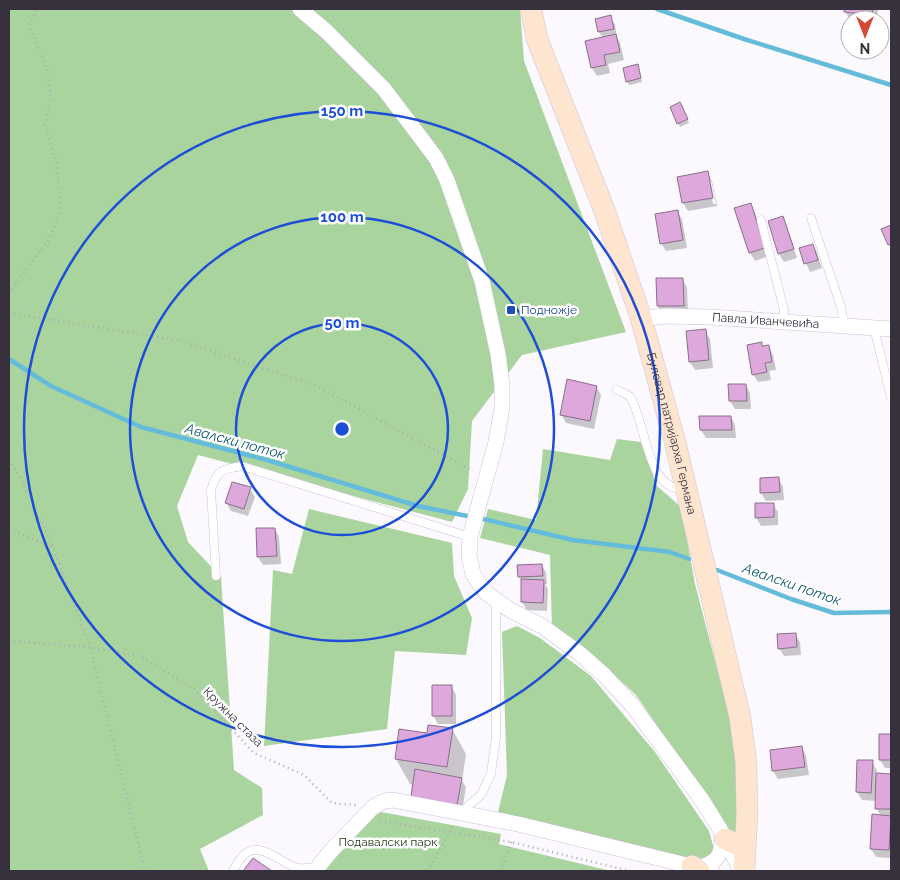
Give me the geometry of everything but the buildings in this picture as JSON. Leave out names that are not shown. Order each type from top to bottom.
[{"type":"main road","name":"Булевар патријарха Германа","points":[[531,9],[537,39],[614,237],[641,318],[675,442],[740,717],[746,762],[731,837],[742,871]]},
{"type":"street","points":[[300,9],[326,31],[384,89],[425,143],[447,180],[482,281],[490,314],[502,385],[502,408],[496,442],[470,537],[468,556],[473,574],[485,592],[510,610],[542,626],[579,653],[604,675],[632,705],[731,837],[723,844],[718,858],[700,869],[518,824],[393,800],[380,802],[373,807],[316,869]]},
{"type":"street","name":"Павла Иванчевића","points":[[641,318],[666,316],[783,320],[891,329]]},
{"type":"lane","points":[[811,218],[841,307],[844,325]]},
{"type":"lane","points":[[761,220],[784,310],[783,320]]},
{"type":"lane","points":[[874,328],[891,397]]},
{"type":"lane","points":[[617,390],[629,396],[635,407],[657,472],[665,483],[678,489],[685,488]]},
{"type":"lane","points":[[216,576],[211,490],[215,477],[222,470],[242,466],[470,537]]},
{"type":"lane","points":[[461,812],[481,795],[491,774],[496,737],[496,600]]},
{"type":"lane","points":[[233,871],[243,855],[251,850],[268,853],[286,864],[298,868],[316,869]]},
{"type":"path","points":[[9,293],[50,238],[59,214],[60,198],[56,161],[45,125],[51,98],[47,69],[29,25],[37,9]]},
{"type":"path","points":[[9,313],[177,340],[319,387],[486,478]]},
{"type":"path","points":[[9,460],[22,481],[53,547],[90,647],[145,871]]},
{"type":"path","points":[[9,529],[53,547]]},
{"type":"path","name":"Кружна стаза","points":[[9,641],[90,647],[140,656],[194,689],[254,753],[304,775],[332,803],[373,807]]},
{"type":"path","points":[[373,807],[379,820],[512,842],[630,871]]},
{"type":"path","points":[[500,871],[518,824]]},
{"type":"path","points":[[428,871],[450,832]]},
{"type":"green space","points":[[9,9],[520,9],[524,61],[626,332],[522,355],[472,421],[468,489],[452,522],[198,455],[177,506],[188,542],[221,577],[234,770],[262,788],[263,815],[200,849],[209,871],[9,871]]},
{"type":"green space","points":[[617,439],[641,442],[657,486],[681,507],[695,584],[737,745],[742,788],[735,840],[636,695],[587,650],[552,628],[550,555],[480,538],[488,509],[536,520],[543,449],[610,460]]},
{"type":"green space","points":[[309,509],[452,543],[454,576],[472,618],[466,655],[395,651],[387,729],[264,746],[273,570],[292,574]]},
{"type":"green space","points":[[517,626],[540,638],[591,676],[655,752],[709,831],[714,849],[709,857],[695,863],[498,812],[507,775],[502,632]]},
{"type":"green space","name":"Подавалски парк","points":[[381,812],[501,834],[499,844],[611,871],[324,871],[371,818]]},
{"type":"waterway","points":[[657,9],[744,39],[891,85]]},
{"type":"waterway","name":"Авалски поток","points":[[9,359],[51,386],[141,427],[267,460],[418,506],[467,516]]},
{"type":"waterway","name":"Авалски поток","points":[[483,519],[573,540],[670,552],[689,559]]},
{"type":"waterway","name":"Авалски поток","points":[[717,570],[791,599],[834,613],[891,612]]},
{"type":"place","name":"Подножје","points":[[511,310]]}]
